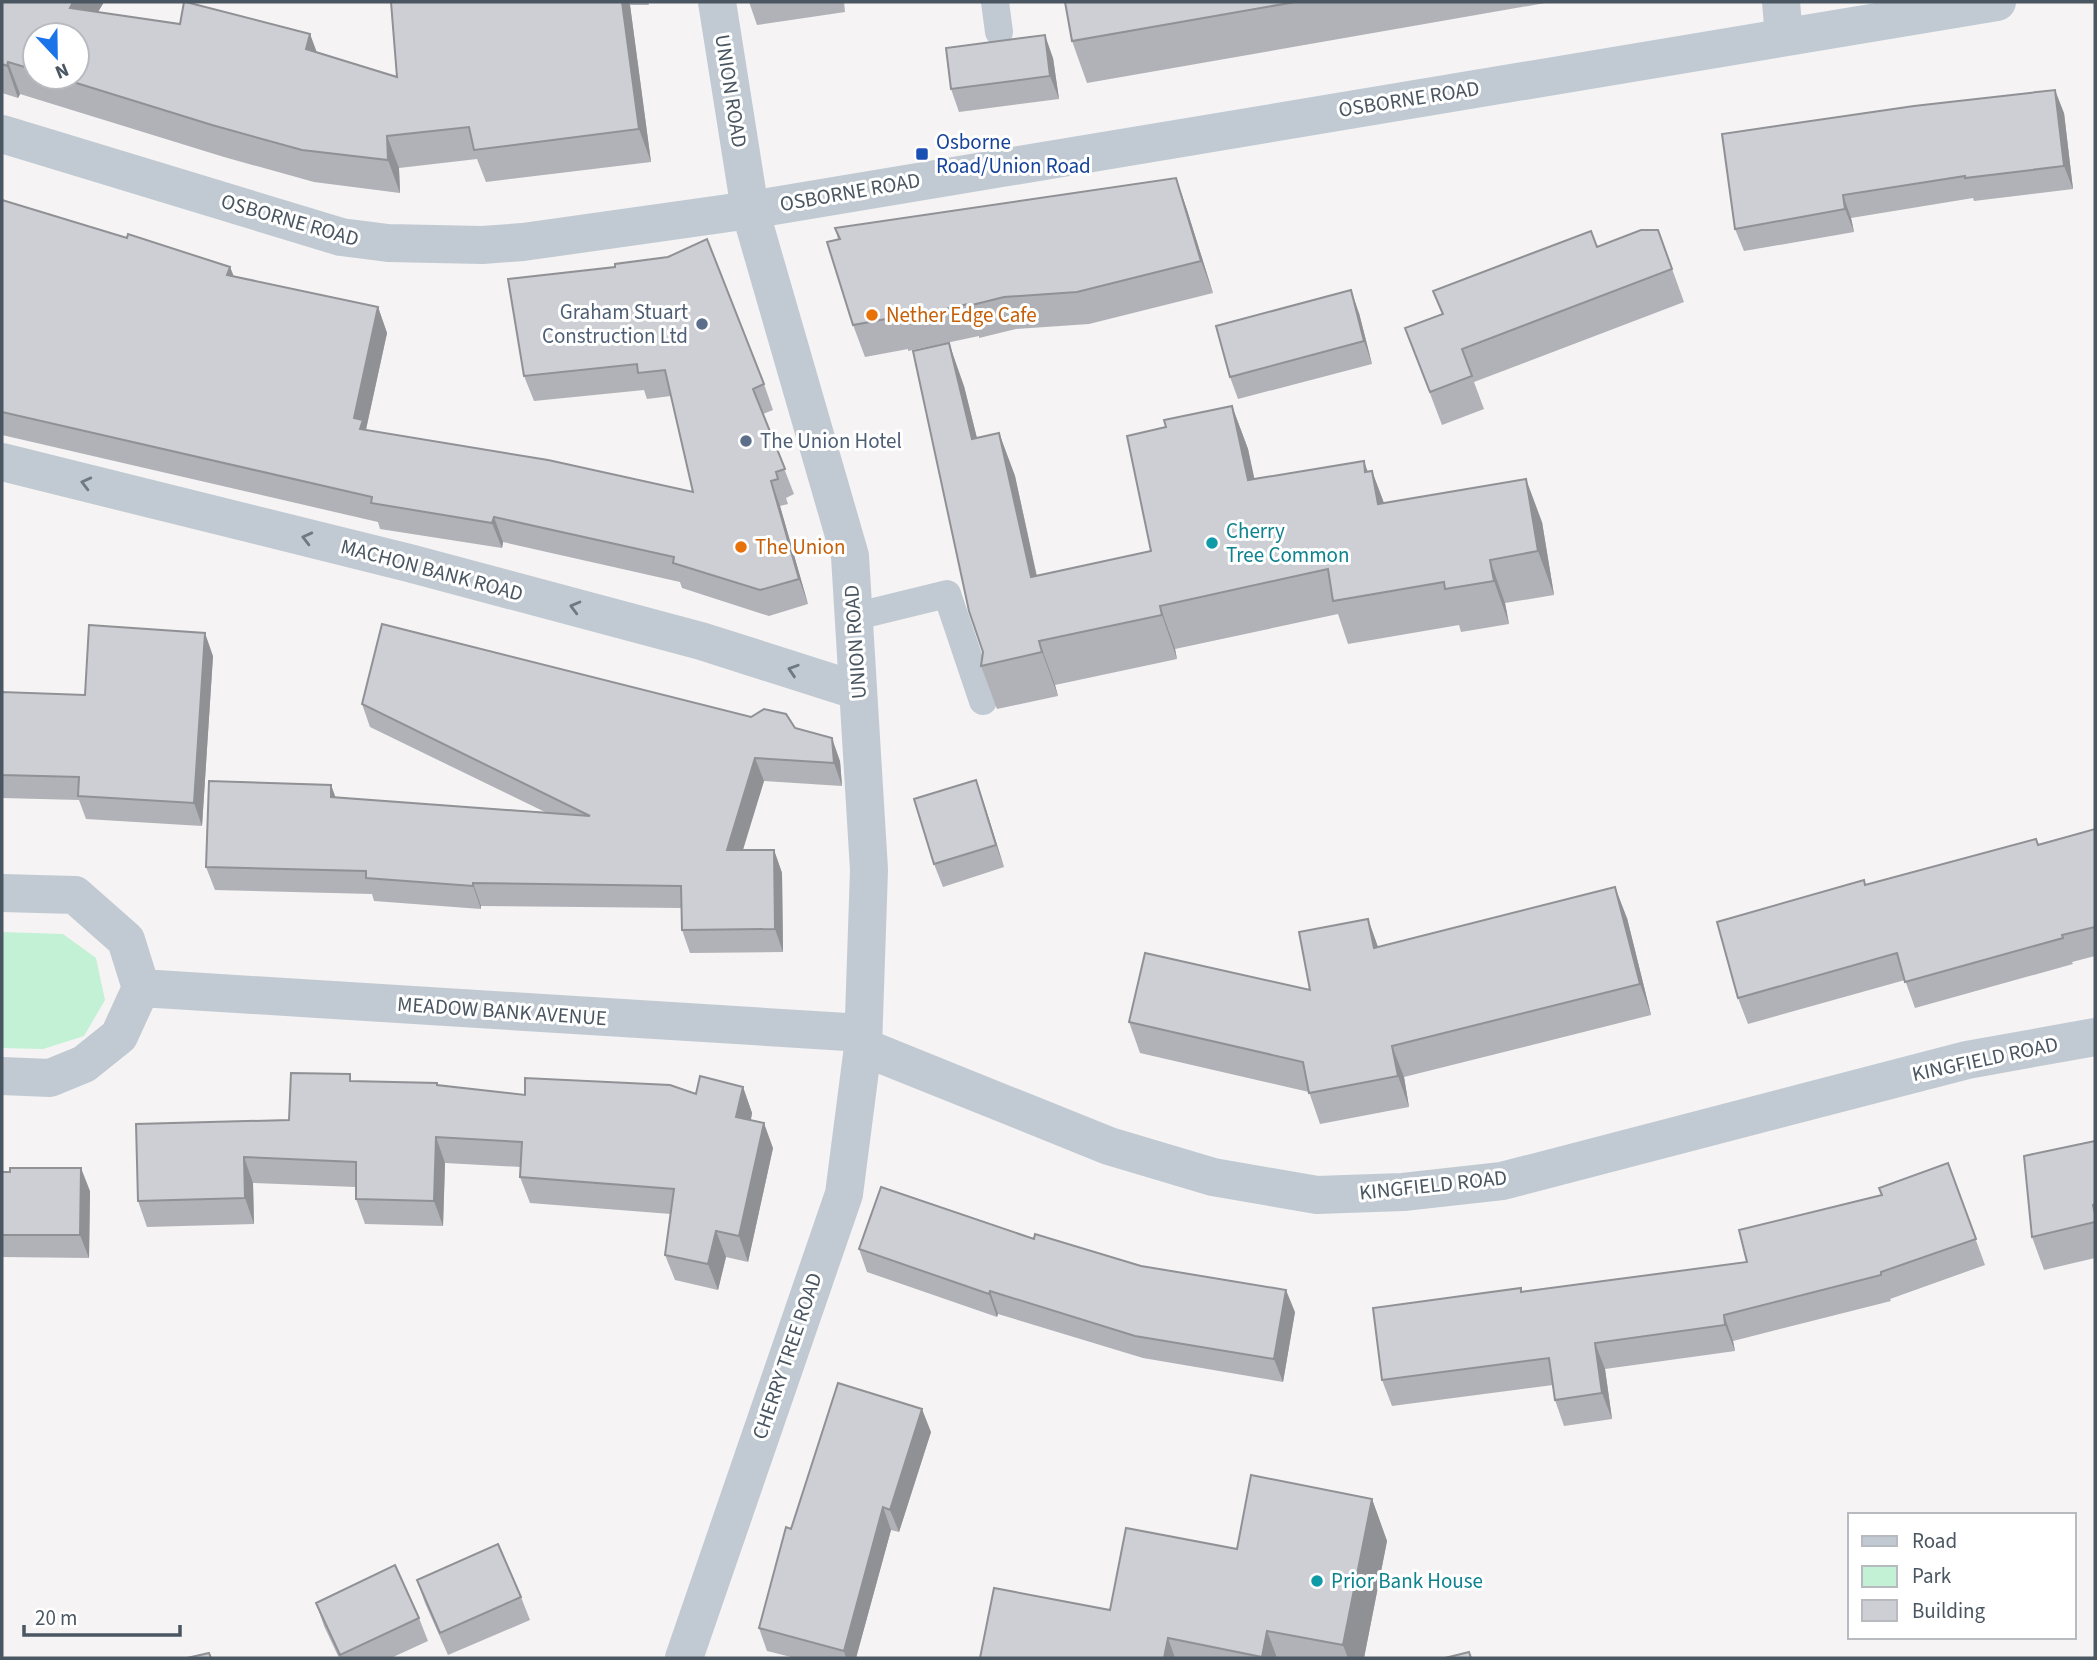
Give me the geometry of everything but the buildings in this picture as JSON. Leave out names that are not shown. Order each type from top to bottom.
[{"type":"street","name":"UNION ROAD","points":[[717,2],[750,210],[850,556],[869,870],[863,1040]]},
{"type":"street","name":"OSBORNE ROAD","points":[[2,134],[365,242],[441,245],[523,242],[750,210],[1782,19],[1997,2]]},
{"type":"street","name":"MACHON BANK ROAD","points":[[2,463],[422,566],[701,641],[858,691]]},
{"type":"street","points":[[2,892],[75,895],[126,940],[141,988],[118,1036],[84,1064],[50,1078],[2,1076]]},
{"type":"street","name":"MEADOW BANK AVENUE","points":[[141,988],[863,1040]]},
{"type":"street","name":"KINGFIELD ROAD","points":[[863,1040],[1109,1146],[1213,1177],[1317,1195],[1403,1192],[1502,1181],[1967,1060],[2095,1037]]},
{"type":"street","name":"CHERRY TREE ROAD","points":[[684,1658],[844,1194],[863,1040]]},
{"type":"lane","points":[[995,2],[999,32]]},
{"type":"lane","points":[[853,617],[947,594],[983,701]]},
{"type":"green space","points":[[2,932],[63,934],[96,958],[105,1000],[84,1036],[43,1049],[2,1048]]},
{"type":"place","name":"Osborne Road/Union Road","points":[[922,154]]},
{"type":"place","name":"Nether Edge Cafe","points":[[872,315]]},
{"type":"place","name":"Graham Stuart Construction Ltd","points":[[702,324]]},
{"type":"place","name":"The Union Hotel","points":[[746,441]]},
{"type":"place","name":"Cherry Tree Common","points":[[1212,543]]},
{"type":"place","name":"The Union","points":[[741,547]]},
{"type":"place","name":"Prior Bank House","points":[[1317,1581]]}]
